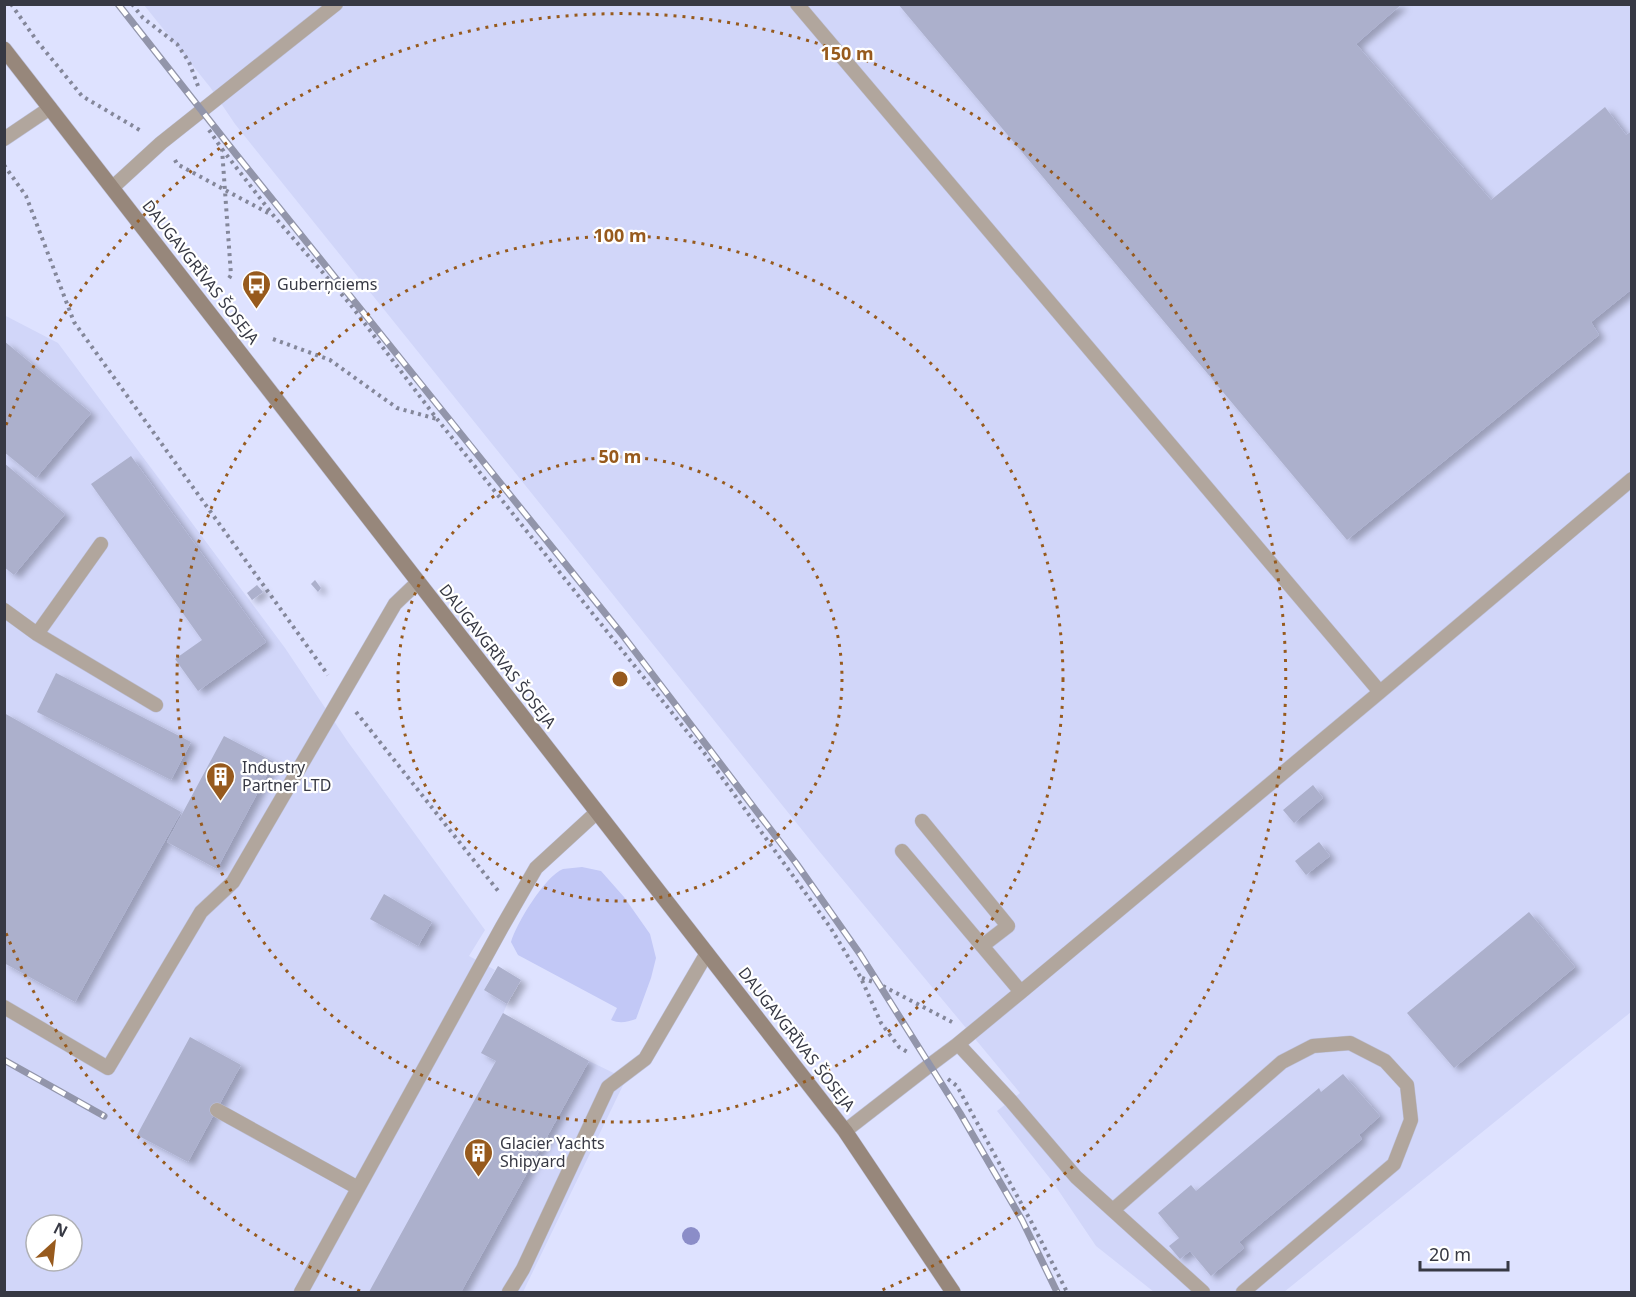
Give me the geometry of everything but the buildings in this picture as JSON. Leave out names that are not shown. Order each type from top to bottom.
[{"type":"main road","name":"DAUGAVGRĪVAS ŠOSEJA","points":[[4,49],[845,1131],[953,1293]]},
{"type":"lane","points":[[796,4],[1380,692]]},
{"type":"lane","points":[[113,187],[161,142],[329,7]]},
{"type":"lane","points":[[4,139],[50,108]]},
{"type":"lane","points":[[845,1131],[1021,992],[1632,479]]},
{"type":"lane","points":[[37,634],[101,544]]},
{"type":"lane","points":[[4,1007],[108,1068],[201,912],[233,882],[395,604],[418,582]]},
{"type":"lane","points":[[4,610],[37,634],[156,705]]},
{"type":"lane","points":[[301,1293],[536,868],[597,812]]},
{"type":"lane","points":[[922,821],[1008,926],[982,946]]},
{"type":"lane","points":[[902,851],[1021,992]]},
{"type":"lane","points":[[509,1293],[523,1269],[608,1087],[645,1059],[707,953]]},
{"type":"lane","points":[[1113,1210],[1282,1062],[1312,1046],[1350,1043],[1385,1061],[1407,1085],[1411,1120],[1394,1164],[1243,1293]]},
{"type":"lane","points":[[958,1044],[1011,1101],[1076,1178],[1203,1293]]},
{"type":"lane","points":[[217,1110],[358,1188]]},
{"type":"path","points":[[11,4],[37,41],[82,96],[161,142],[177,164],[273,215]]},
{"type":"path","points":[[132,4],[143,18],[177,44],[189,62],[200,91],[202,110],[208,129],[273,215],[350,304],[437,419],[705,754],[830,927],[861,978],[881,1023],[899,1047],[930,1065],[957,1086],[1033,1225],[1067,1293]]},
{"type":"path","points":[[222,148],[231,275],[228,280]]},
{"type":"path","points":[[4,165],[26,196],[75,322],[343,696],[512,909]]},
{"type":"path","points":[[273,339],[330,360],[397,408],[437,419]]},
{"type":"path","points":[[861,978],[879,984],[954,1023],[976,1029]]},
{"type":"shaded area","points":[[144,5],[1631,5],[1631,1012],[1284,1292],[1154,1292],[1096,1246],[1052,1181],[997,1111],[1020,1093],[819,851],[235,124],[210,87]]},
{"type":"shaded area","points":[[4,315],[58,343],[285,648],[348,742],[485,930],[469,956],[495,970],[484,990],[507,1004],[503,1014],[626,1079],[523,1292],[5,1292]]},
{"type":"shaded area","points":[[582,867],[601,871],[624,897],[650,934],[656,958],[636,1019],[624,1022],[611,1020],[617,1008],[518,955],[511,942],[525,913],[548,881],[563,869]]},
{"type":"railway","points":[[118,4],[621,633],[796,863],[860,954],[960,1113],[1022,1220],[1057,1292]]},
{"type":"railway","points":[[4,1060],[104,1116]]},
{"type":"place","name":"Guberņciems","points":[[256,310]]},
{"type":"place","name":"Industry Partner LTD","points":[[221,802]]},
{"type":"place","name":"Glacier Yachts Shipyard","points":[[479,1178]]}]
